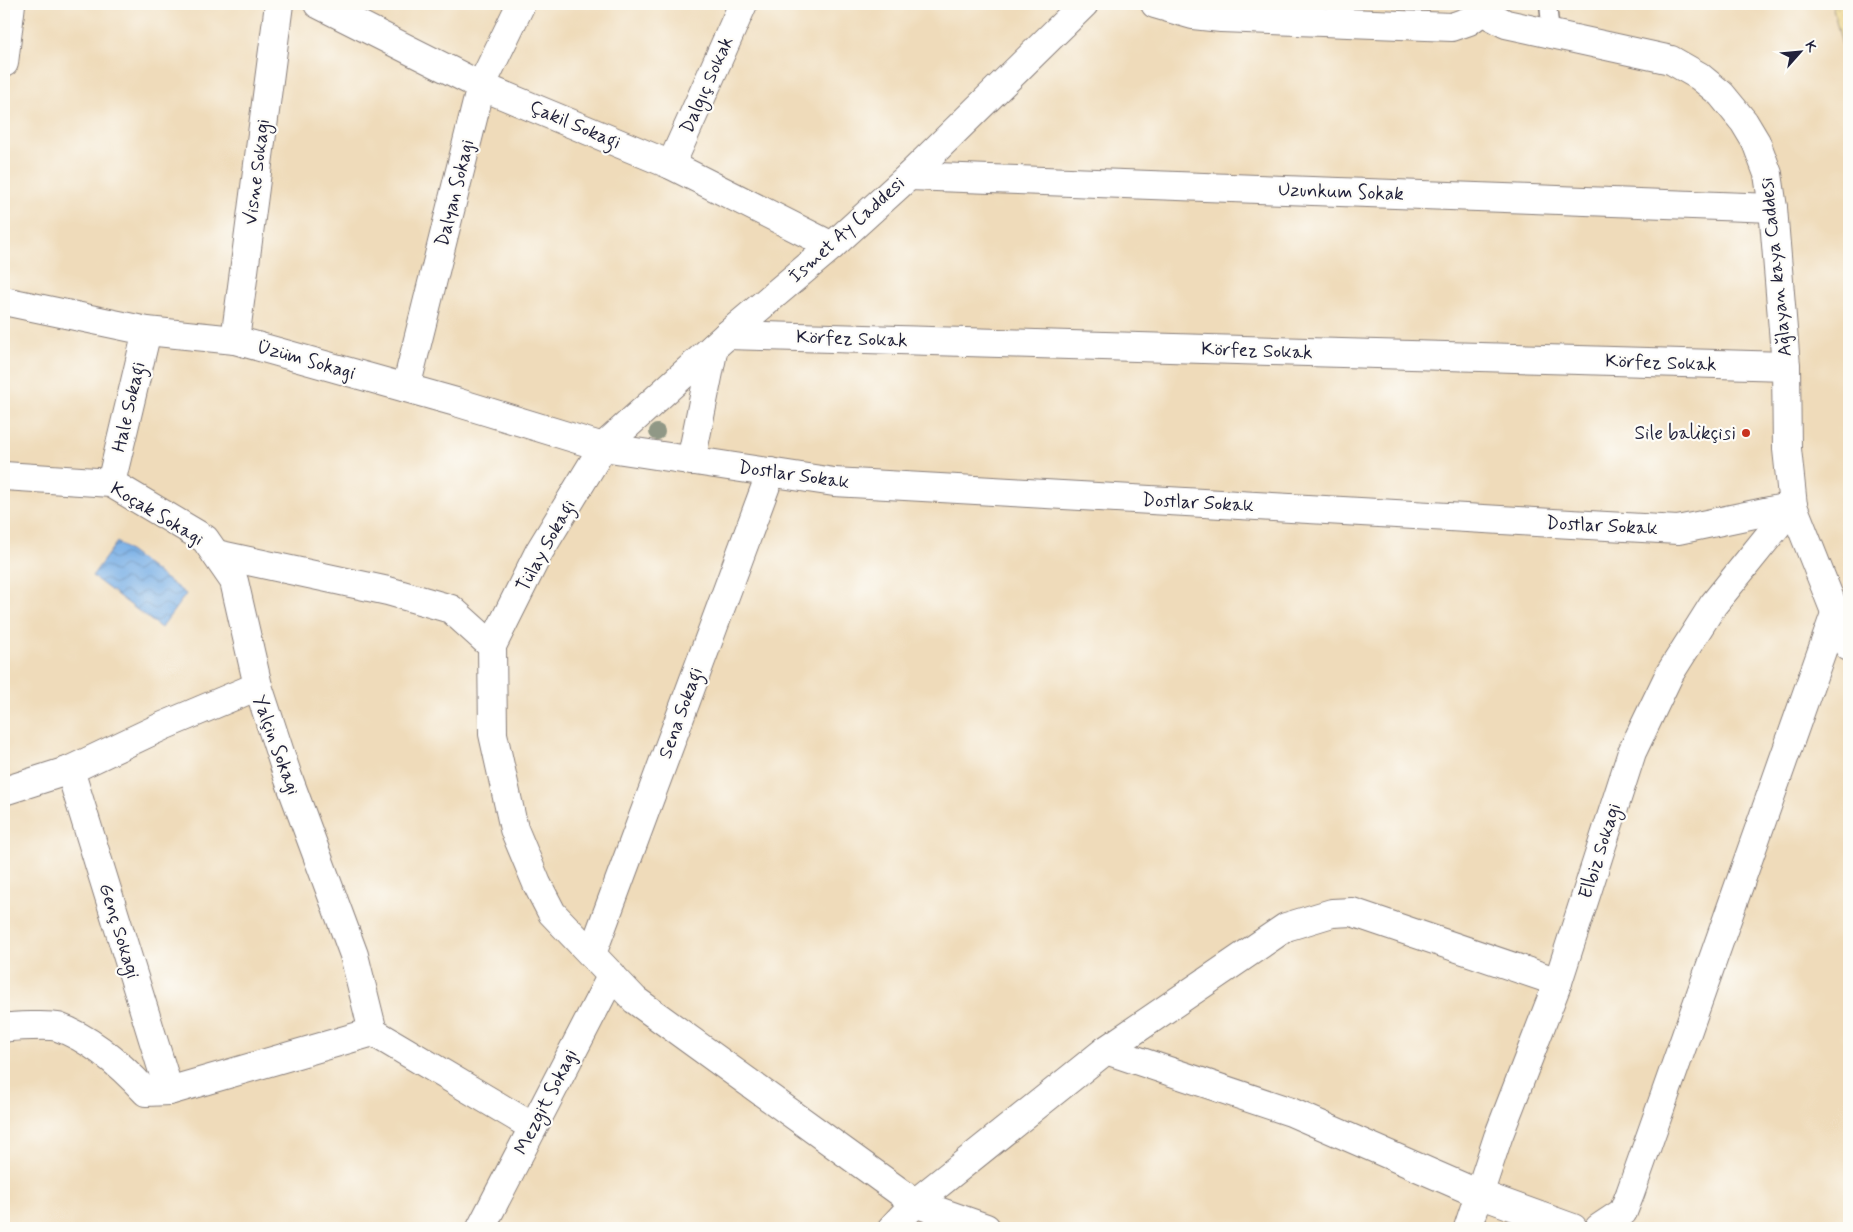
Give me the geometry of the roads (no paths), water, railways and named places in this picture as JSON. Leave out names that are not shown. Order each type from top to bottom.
[{"type":"street","points":[[4,63],[11,4]]},
{"type":"street","name":"Visne Sokagi","points":[[235,340],[279,4]]},
{"type":"street","name":"Çakil Sokagi","points":[[318,4],[482,86],[671,165],[832,246]]},
{"type":"street","name":"Dalyan Sokagi","points":[[406,388],[482,86],[520,4]]},
{"type":"street","name":"Dalgıç Sokak","points":[[671,165],[743,4]]},
{"type":"street","name":"İsmet Ay Caddesi","points":[[603,447],[720,341],[832,246],[909,176],[1084,4]]},
{"type":"street","points":[[1155,4],[1193,15],[1221,18],[1452,27],[1469,21],[1480,8]]},
{"type":"street","name":"Ağlayan kaya Caddesi","points":[[1480,8],[1506,24],[1671,60],[1699,76],[1721,94],[1744,122],[1756,142],[1768,174],[1773,208],[1786,366],[1787,449],[1793,506],[1849,647]]},
{"type":"street","name":"Uzunkum Sokak","points":[[909,176],[1773,208]]},
{"type":"street","name":"Üzüm Sokagi","points":[[4,301],[147,331],[235,340],[406,388],[603,447]]},
{"type":"street","name":"Hale Sokagi","points":[[111,483],[147,331]]},
{"type":"street","points":[[691,461],[720,341]]},
{"type":"street","name":"Körfez Sokak","points":[[720,341],[1786,366]]},
{"type":"street","name":"Dostlar Sokak","points":[[603,447],[834,482],[1678,530],[1793,506]]},
{"type":"street","name":"Tülay Sokagi","points":[[492,646],[539,552],[603,447]]},
{"type":"street","name":"Sena Sokagi","points":[[592,954],[771,472]]},
{"type":"street","name":"Koçak Sokagi","points":[[4,476],[111,483],[206,539],[234,581],[258,686]]},
{"type":"street","name":"Elbiz Sokagi","points":[[1468,1228],[1498,1138],[1558,982],[1632,752],[1670,673],[1713,605],[1793,506]]},
{"type":"street","points":[[216,554],[388,591],[451,609],[492,646],[493,734],[514,829],[552,913],[636,1000],[915,1203],[986,1228]]},
{"type":"street","points":[[1599,1228],[1620,1220],[1836,611]]},
{"type":"street","name":"Yalçin Sokagi","points":[[4,791],[70,770],[163,726],[258,686],[288,777],[354,954],[373,1032]]},
{"type":"street","name":"Genç Sokagi","points":[[70,770],[169,1091]]},
{"type":"street","points":[[892,1228],[915,1203],[1106,1050],[1286,927],[1332,913],[1352,912],[1558,982]]},
{"type":"street","name":"Mezgit Sokagi","points":[[481,1228],[612,975]]},
{"type":"street","points":[[4,1028],[57,1026],[99,1049],[131,1075],[146,1092],[169,1091],[373,1032],[533,1127]]},
{"type":"street","points":[[1106,1050],[1291,1112],[1480,1194],[1573,1228]]},
{"type":"lane","points":[[1548,4],[1551,34]]},
{"type":"water","points":[[117,542],[186,594],[161,628],[92,576]]},
{"type":"place","name":"Sile balikçisi","points":[[1746,433]]}]
